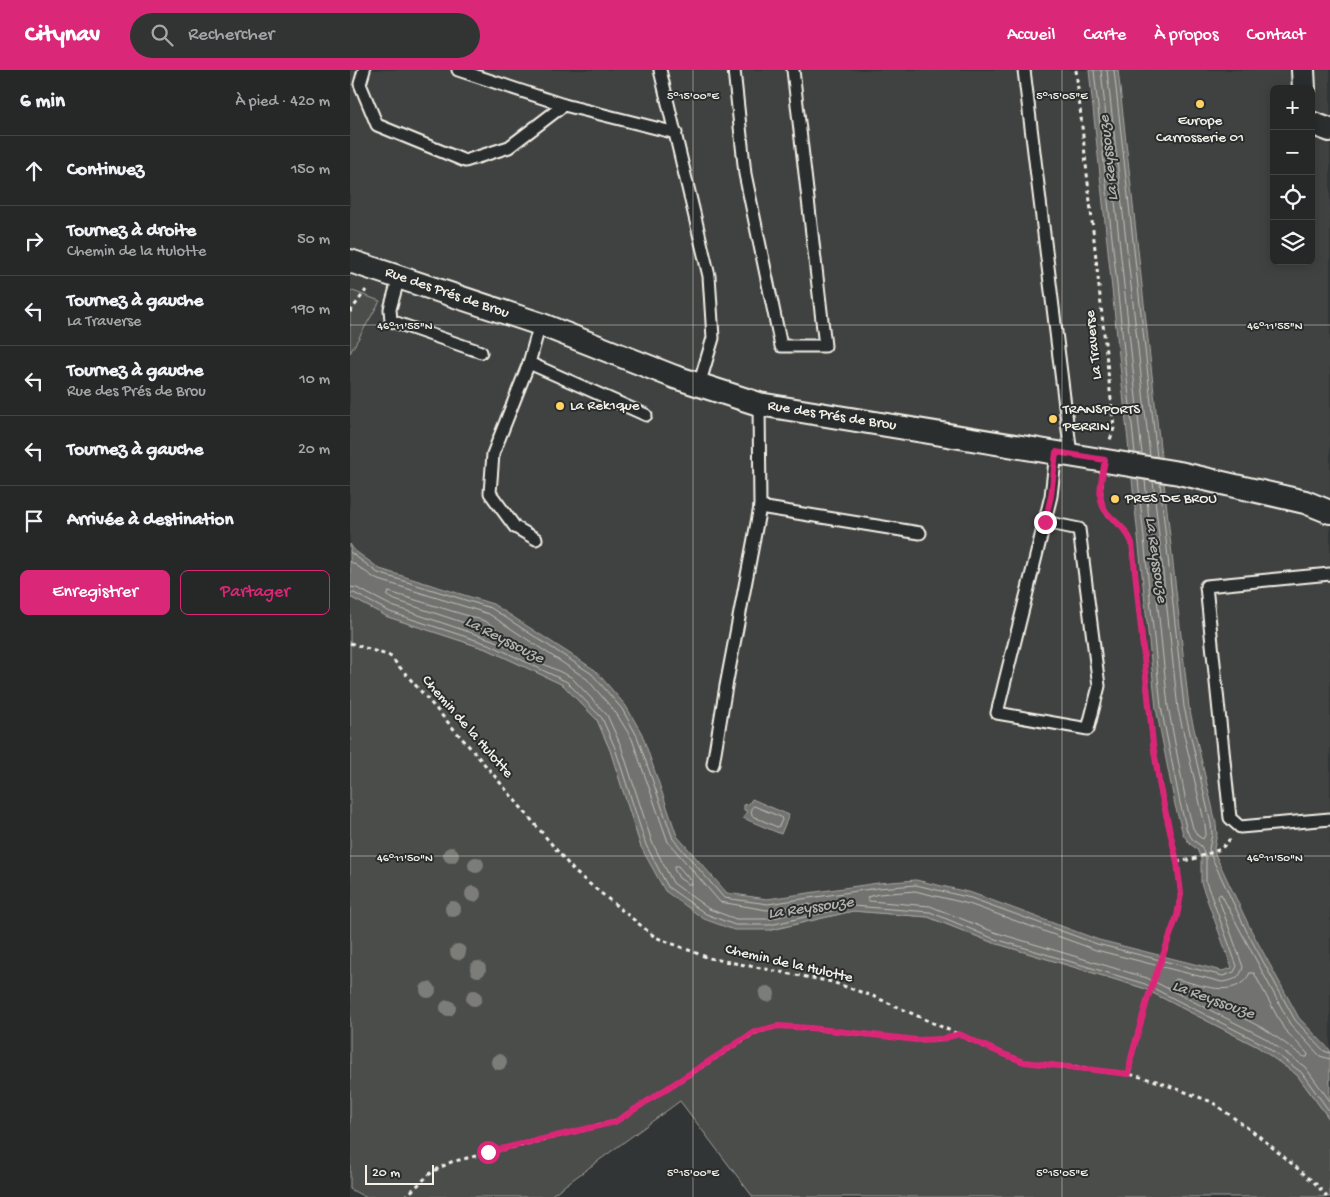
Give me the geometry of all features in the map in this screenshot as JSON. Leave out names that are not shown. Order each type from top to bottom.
[{"type":"street","points":[[1303,70],[1304,85]]},
{"type":"street","points":[[1315,124],[1330,130]]},
{"type":"street","name":"Rue des Prés de Brou","points":[[350,260],[540,324],[700,385],[759,404],[1179,473],[1306,502],[1330,512]]},
{"type":"lane","points":[[364,70],[355,84],[377,125],[466,161],[508,147],[564,105]]},
{"type":"lane","points":[[458,70],[564,105],[676,133]]},
{"type":"lane","points":[[660,70],[709,276],[713,338],[700,385]]},
{"type":"lane","points":[[734,70],[745,174],[781,346],[824,346],[793,70]]},
{"type":"lane","points":[[1024,70],[1064,453],[1051,496],[997,713],[1088,729],[1099,686],[1079,529],[1045,522]]},
{"type":"lane","points":[[399,277],[390,309],[391,321],[481,352]]},
{"type":"lane","points":[[536,539],[515,527],[490,493],[493,454],[529,363],[540,324]]},
{"type":"lane","points":[[529,363],[646,414]]},
{"type":"lane","points":[[713,764],[760,507],[759,404]]},
{"type":"lane","points":[[760,507],[920,534]]},
{"type":"lane","points":[[1330,574],[1206,586],[1230,818],[1240,827],[1330,819]]},
{"type":"path","name":"La Traverse","points":[[1076,70],[1114,428],[1110,461],[1100,496],[1101,504],[1105,512],[1125,529],[1132,543],[1153,744],[1160,788],[1177,862],[1181,894],[1177,916],[1148,997],[1131,1058],[1129,1074]]},
{"type":"path","name":"Chemin de la Hulotte","points":[[350,643],[390,656],[575,872],[655,937],[709,958],[832,982],[875,997],[1024,1062],[1129,1074],[1156,1081],[1212,1102],[1260,1137],[1316,1184],[1327,1197]]},
{"type":"path","points":[[1177,862],[1221,849]]},
{"type":"path","points":[[405,1197],[432,1172],[451,1162],[615,1122],[754,1032],[778,1026],[917,1040],[942,1039],[959,1034]]},
{"type":"shaded area","points":[[350,70],[1330,70],[1330,1050],[1299,1018],[1251,930],[1215,854],[1201,883],[1232,968],[1222,971],[1099,940],[972,893],[916,880],[878,883],[767,899],[727,893],[677,836],[642,734],[493,604],[380,569],[354,550],[350,544],[350,353],[380,301],[350,290]]},
{"type":"shaded area","points":[[350,290],[380,301],[350,353]]},
{"type":"shaded area","points":[[350,597],[388,617],[489,650],[563,685],[597,720],[610,750],[641,847],[771,930],[853,911],[928,917],[991,942],[1143,988],[1258,1047],[1297,1075],[1330,1120],[1330,1197],[753,1197],[680,1101],[549,1197],[365,1197],[350,1189]]},
{"type":"water","name":"La Reyssouze","points":[[1089,70],[1118,70],[1189,707],[1216,823],[1215,854],[1251,930],[1299,1018],[1330,1050],[1330,1120],[1297,1075],[1258,1047],[1143,988],[991,942],[928,917],[853,911],[771,930],[734,930],[704,919],[665,891],[641,847],[610,750],[597,720],[563,685],[489,650],[388,617],[350,597],[350,544],[354,550],[380,569],[493,604],[595,670],[626,706],[642,734],[677,836],[727,893],[767,899],[878,883],[916,880],[972,893],[1099,940],[1222,971],[1232,968],[1201,883],[1201,859],[1197,849],[1190,844],[1183,834],[1175,805],[1156,708]]},
{"type":"water","points":[[752,799],[789,815],[781,834],[743,818],[747,811],[744,810],[744,805],[749,804]]},
{"type":"place","name":"Europe Carrosserie 01","points":[[1200,104]]},
{"type":"place","name":"La Rek1que","points":[[560,406]]},
{"type":"place","name":"TRANSPORTS PERRIN","points":[[1053,419]]},
{"type":"place","name":"PRES DE BROU","points":[[1115,499]]},
{"type":"route","points":[[488,1152],[615,1122],[754,1032],[778,1026],[917,1040],[942,1039],[959,1034],[1024,1062],[1129,1074],[1131,1058],[1148,997],[1177,916],[1181,894],[1177,862],[1160,788],[1153,744],[1132,543],[1122,525],[1110,517],[1101,504],[1100,496],[1105,460],[1056,452],[1051,496],[1045,522]]}]
